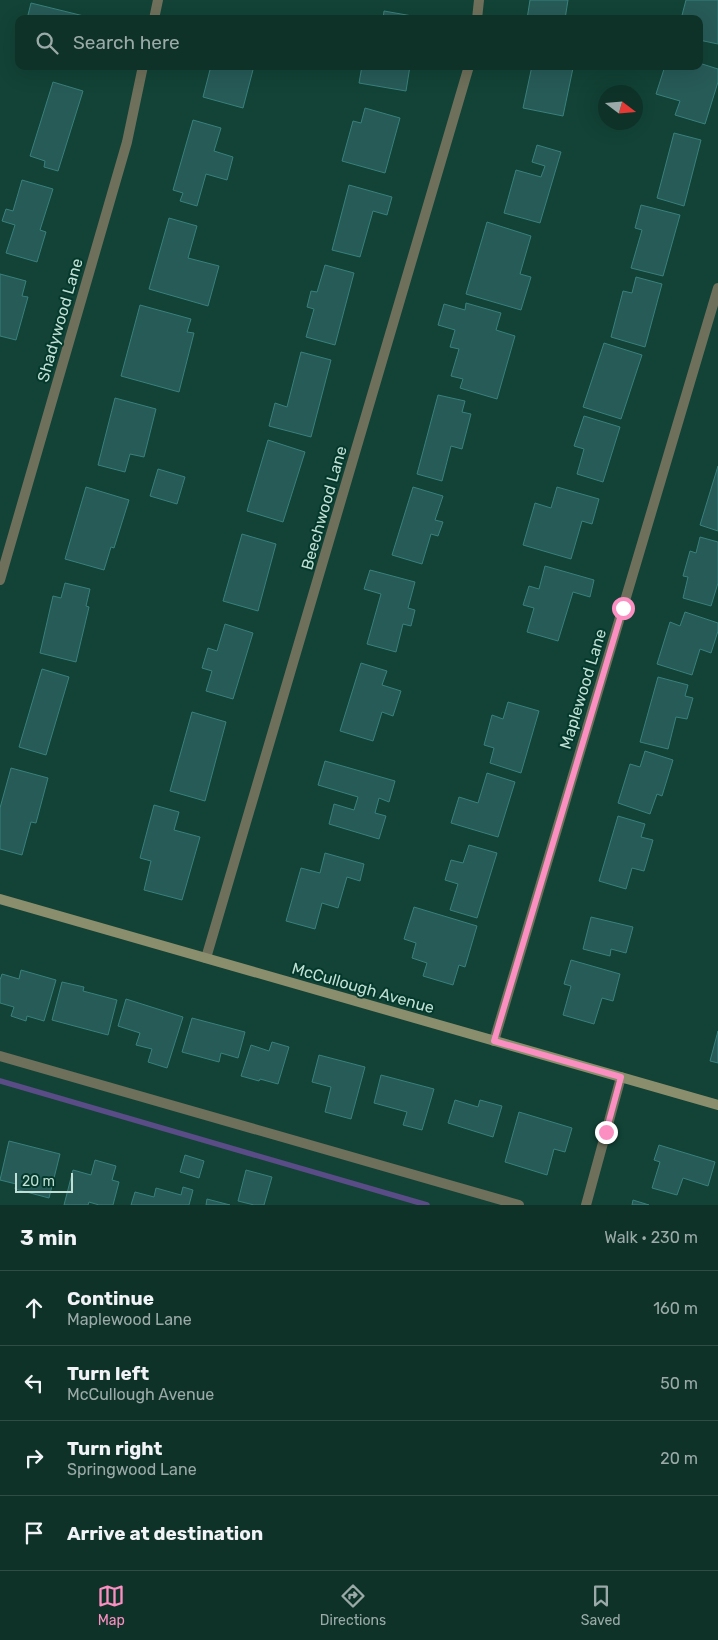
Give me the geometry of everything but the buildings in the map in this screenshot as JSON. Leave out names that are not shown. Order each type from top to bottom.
[{"type":"main road","name":"McCullough Avenue","points":[[0,899],[718,1105]]},
{"type":"street","points":[[155,15],[158,0]]},
{"type":"street","points":[[477,15],[479,0]]},
{"type":"street","name":"Shadywood Lane","points":[[0,580],[127,142],[142,70]]},
{"type":"street","name":"Beechwood Lane","points":[[206,958],[468,70]]},
{"type":"street","name":"Maplewood Lane","points":[[494,1041],[718,288]]},
{"type":"street","points":[[0,1056],[519,1205]]},
{"type":"street","points":[[586,1205],[621,1077]]},
{"type":"waterway","points":[[0,1081],[427,1205]]},
{"type":"route","points":[[606,1132],[621,1077],[494,1041],[623,608]]}]
